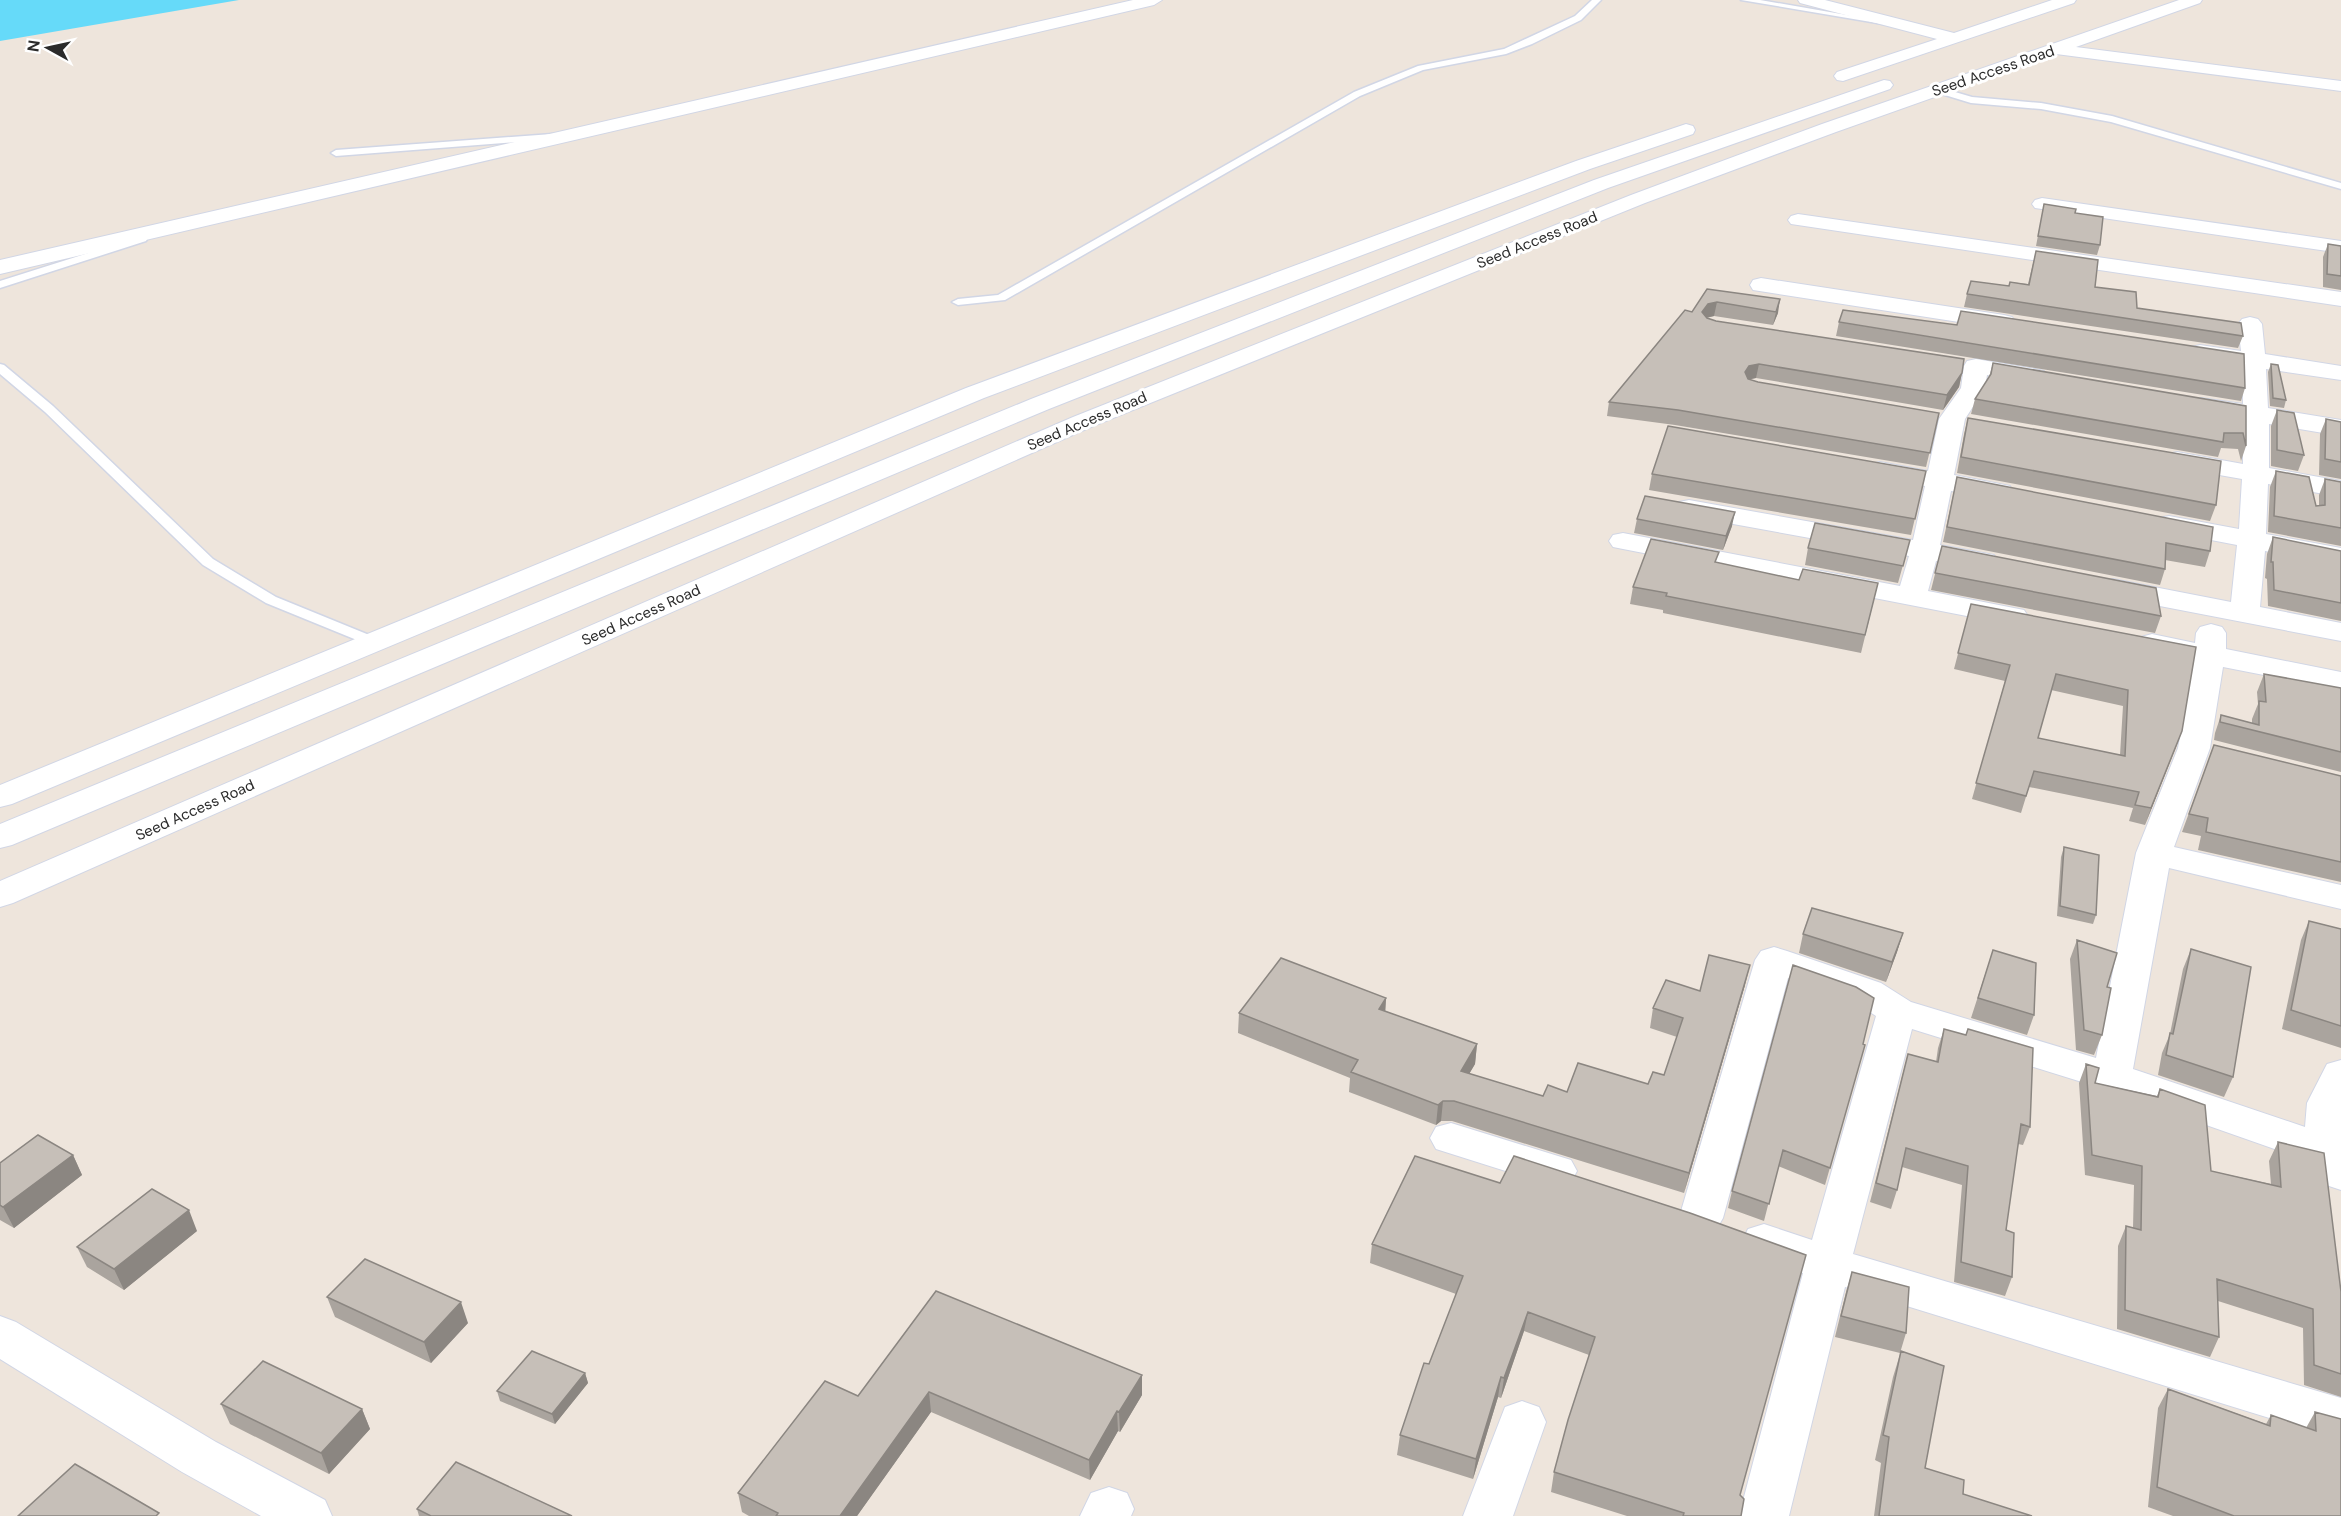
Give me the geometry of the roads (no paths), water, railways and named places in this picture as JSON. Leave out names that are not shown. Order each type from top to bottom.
[{"type":"street","points":[[0,267],[1154,0]]},
{"type":"street","points":[[1806,0],[1956,38],[2341,86]]},
{"type":"street","points":[[0,796],[975,393],[1572,169],[2068,0]]},
{"type":"street","name":"Seed Access Road","points":[[0,895],[1082,422],[1638,200],[1938,90],[2194,0]]},
{"type":"street","name":"Seed Access Road","points":[[0,837],[1040,404],[1601,184],[2004,44]]},
{"type":"street","points":[[2042,204],[2341,247]]},
{"type":"street","points":[[1798,220],[2341,299]]},
{"type":"street","points":[[1761,285],[2031,326]]},
{"type":"street","points":[[2112,1077],[2154,853],[2194,748],[2210,655],[2253,540],[2256,474],[2254,360],[2250,324]]},
{"type":"street","points":[[2184,349],[2341,373]]},
{"type":"street","points":[[1912,596],[1925,549],[1952,420],[1973,388],[1965,364],[2057,380]]},
{"type":"street","points":[[2173,400],[2341,428]]},
{"type":"street","points":[[2151,455],[2341,489]]},
{"type":"street","points":[[1858,466],[2020,496]]},
{"type":"street","points":[[1669,504],[1925,549],[2005,566]]},
{"type":"street","points":[[2148,520],[2341,557]]},
{"type":"street","points":[[1623,541],[2038,621]]},
{"type":"street","points":[[2086,582],[2341,632]]},
{"type":"street","points":[[2130,639],[2341,681]]},
{"type":"street","points":[[2194,748],[2228,757]]},
{"type":"street","points":[[2154,853],[2341,897]]},
{"type":"street","points":[[2341,1076],[2327,1104],[2333,1162],[2112,1077],[1896,1011],[1867,992],[1774,960],[1684,1212],[1828,1264],[2341,1419]]},
{"type":"street","points":[[1764,1516],[1828,1264],[1896,1011]]},
{"type":"street","points":[[1451,1138],[1599,1185]]},
{"type":"street","points":[[0,1335],[199,1457],[308,1516]]},
{"type":"street","points":[[1488,1516],[1522,1422]]},
{"type":"lane","points":[[958,302],[1001,298],[1357,94],[1421,68],[1506,51],[1530,42],[1578,18],[1597,0]]},
{"type":"lane","points":[[1745,0],[1892,23]]},
{"type":"lane","points":[[1938,90],[1971,100],[2041,106],[2112,119],[2341,186]]},
{"type":"lane","points":[[336,153],[564,136]]},
{"type":"lane","points":[[0,285],[197,220]]},
{"type":"lane","points":[[0,368],[49,409],[208,562],[272,600],[374,642]]},
{"type":"water","points":[[0,0],[239,0],[0,41]]}]
